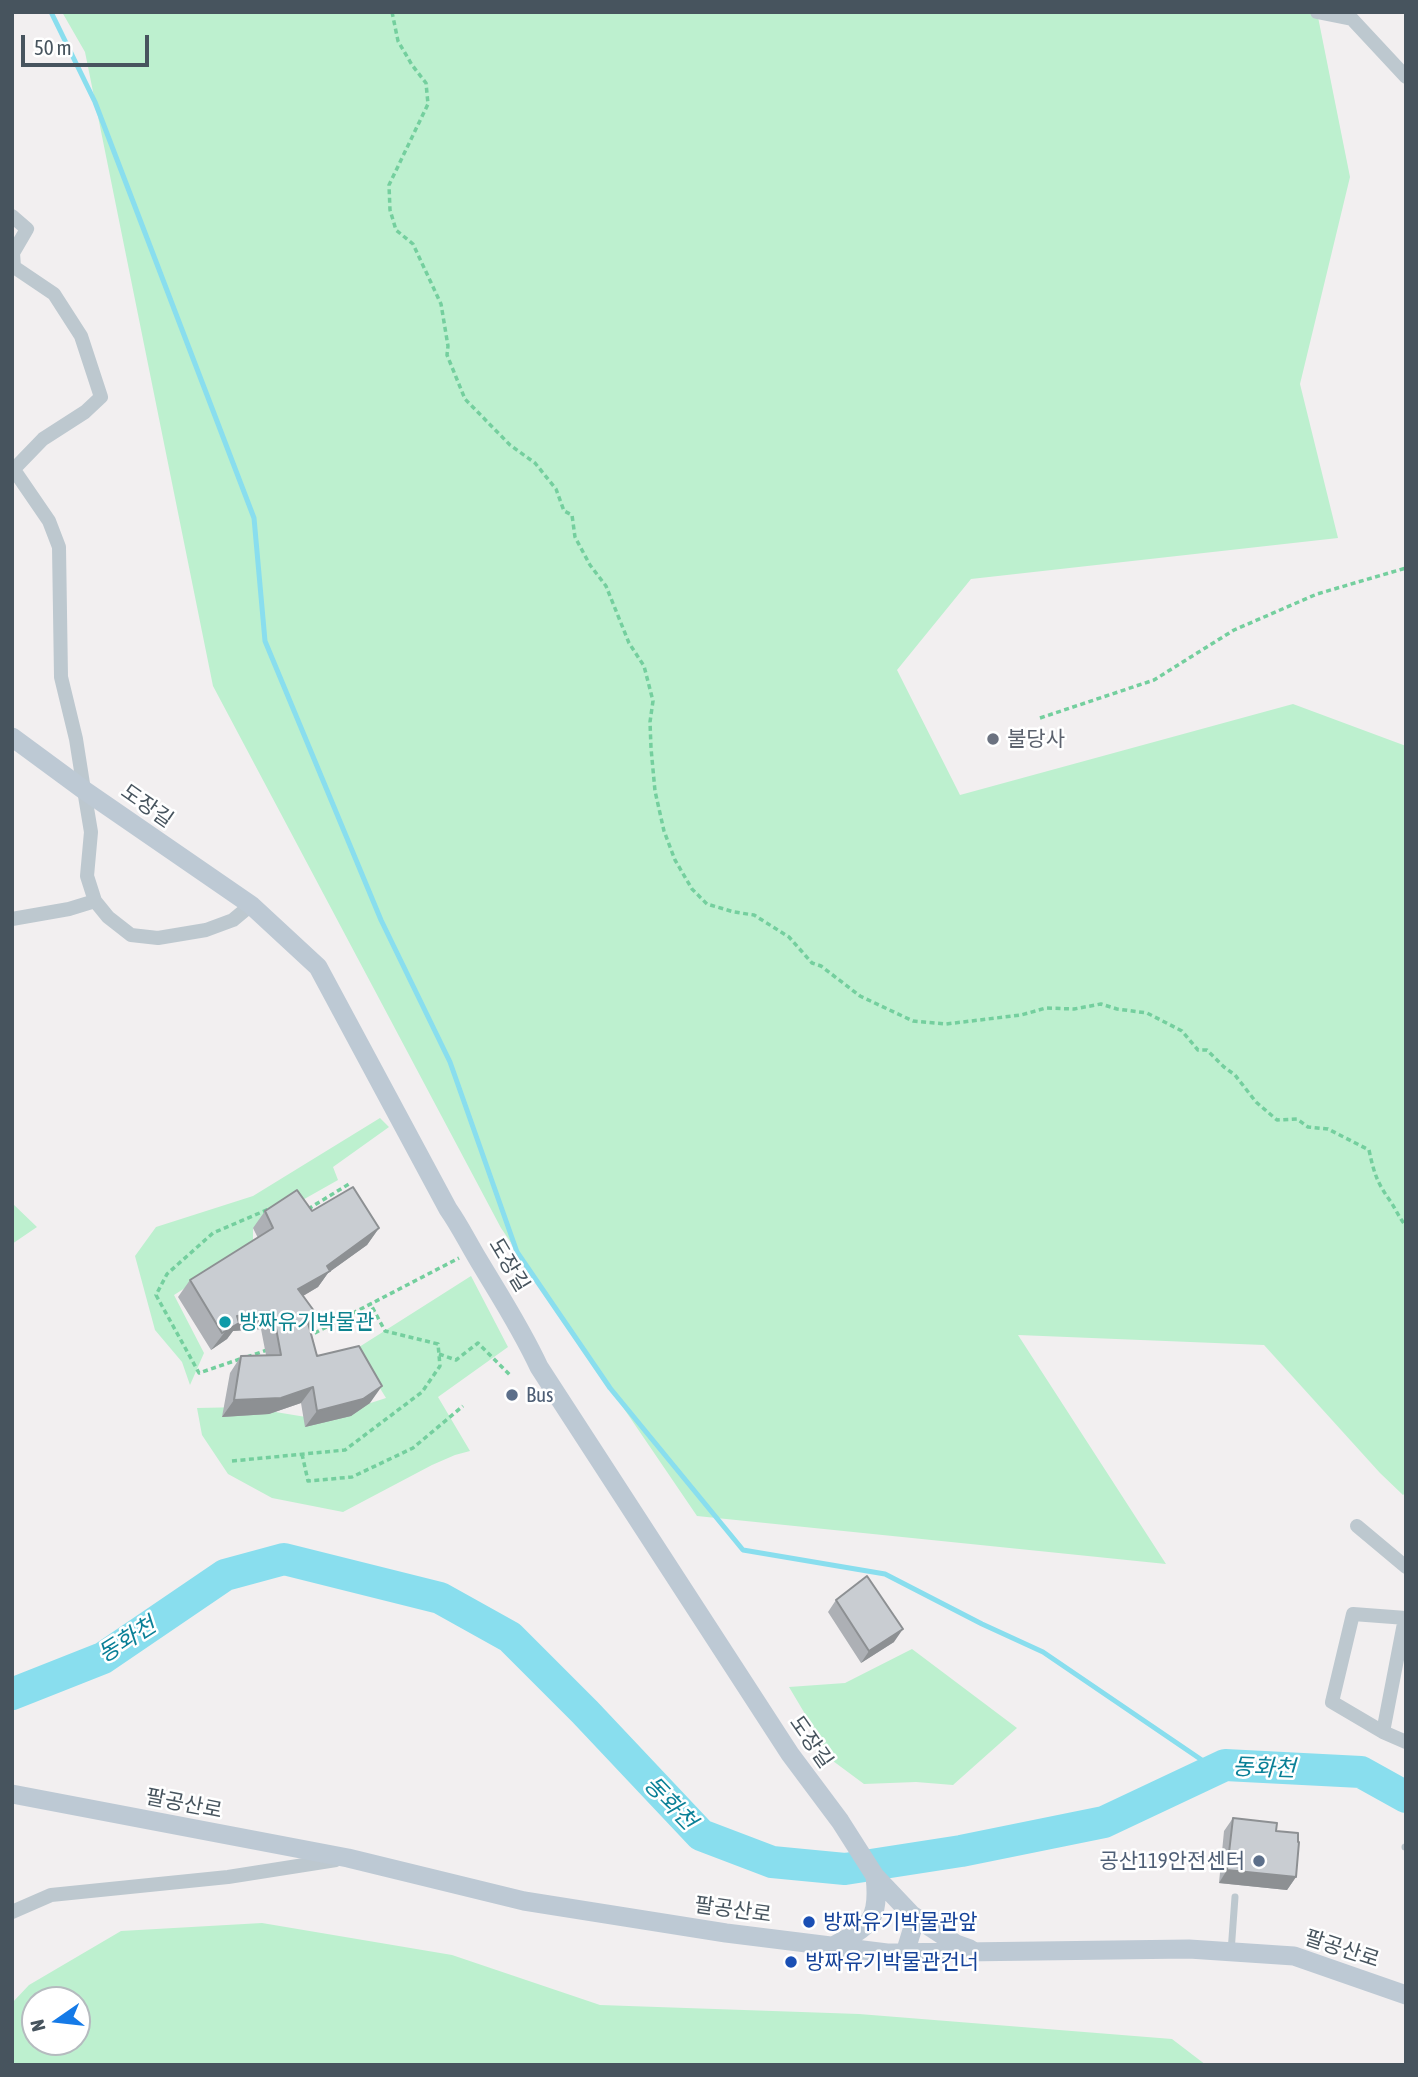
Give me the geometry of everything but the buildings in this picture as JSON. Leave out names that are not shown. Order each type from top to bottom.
[{"type":"street","points":[[1317,12],[1352,19],[1406,77]]},
{"type":"street","points":[[12,216],[27,229],[13,253],[14,267],[54,294],[81,336],[101,397],[85,412],[43,439],[13,468],[49,521],[59,547],[61,677],[85,790],[90,832],[88,876],[94,901],[108,917],[131,935],[158,938],[215,927],[233,920],[251,905]]},
{"type":"street","name":"도장길","points":[[12,737],[251,905],[318,967],[447,1209],[462,1228],[525,1336],[538,1367],[790,1754],[840,1821],[875,1877],[907,1910],[956,1944],[984,1953]]},
{"type":"street","points":[[12,919],[69,909],[94,901]]},
{"type":"street","points":[[1357,1526],[1406,1567]]},
{"type":"street","points":[[1383,1732],[1405,1618],[1353,1614],[1332,1702],[1383,1732],[1406,1742]]},
{"type":"street","name":"팔공산로","points":[[12,1794],[348,1858],[524,1901],[726,1933],[905,1953],[1189,1950],[1294,1956],[1406,1994]]},
{"type":"street","name":"팔공산로","points":[[12,1912],[51,1895],[228,1877],[348,1858]]},
{"type":"street","points":[[832,1946],[856,1933],[870,1921],[877,1909],[875,1877]]},
{"type":"street","points":[[905,1953],[913,1927],[907,1910]]},
{"type":"lane","points":[[1231,1952],[1235,1897]]},
{"type":"path","points":[[392,12],[398,41],[426,83],[428,104],[389,186],[390,210],[396,230],[413,244],[441,304],[447,355],[465,399],[510,445],[535,463],[556,489],[564,511],[572,515],[575,537],[590,565],[606,586],[629,643],[644,666],[653,701],[650,722],[655,791],[664,831],[675,860],[692,889],[707,904],[754,915],[789,937],[812,963],[821,966],[860,996],[913,1021],[946,1024],[1021,1015],[1046,1008],[1074,1009],[1101,1004],[1147,1013],[1182,1031],[1198,1050],[1207,1050],[1235,1075],[1256,1101],[1277,1120],[1297,1119],[1308,1128],[1328,1129],[1369,1150],[1382,1192],[1406,1226]]},
{"type":"path","points":[[1040,718],[1154,680],[1234,630],[1317,594],[1406,568]]},
{"type":"path","points":[[306,1210],[349,1184]]},
{"type":"path","points":[[271,1208],[214,1233],[167,1274],[156,1295],[199,1373],[275,1348]]},
{"type":"path","points":[[300,1339],[313,1335],[473,1251]]},
{"type":"path","points":[[232,1461],[345,1450],[422,1392],[440,1366],[439,1344],[385,1331],[370,1303]]},
{"type":"path","points":[[439,1354],[456,1360],[478,1343],[510,1375]]},
{"type":"path","points":[[302,1454],[308,1481],[352,1477],[413,1448],[463,1405]]},
{"type":"green space","points":[[62,12],[1317,12],[1350,177],[1300,384],[1338,538],[971,579],[897,670],[960,795],[1293,704],[1406,746],[1406,1492],[1403,1495],[1264,1345],[1018,1335],[1166,1564],[697,1516],[501,1228],[213,686],[85,52]]},
{"type":"green space","points":[[380,1118],[389,1127],[333,1167],[338,1180],[253,1228],[253,1245],[174,1295],[204,1353],[190,1385],[182,1362],[155,1330],[135,1256],[156,1227],[253,1196]]},
{"type":"green space","points":[[12,1203],[37,1227],[12,1244]]},
{"type":"green space","points":[[471,1276],[508,1347],[438,1397],[470,1451],[432,1465],[343,1512],[272,1498],[228,1474],[202,1435],[197,1408],[245,1407],[312,1418],[346,1411],[386,1398],[356,1349]]},
{"type":"green space","points":[[912,1649],[1017,1728],[953,1785],[916,1782],[864,1784],[833,1761],[789,1687],[845,1683]]},
{"type":"green space","points":[[262,1923],[452,1955],[600,2005],[859,2014],[1172,2039],[1206,2065],[12,2065],[12,2003],[21,1993],[21,2056],[91,2056],[91,1986],[29,1985],[121,1931]]},
{"type":"waterway","points":[[51,12],[95,102],[254,518],[265,641],[381,920],[450,1062],[517,1252],[610,1388],[743,1550],[885,1574],[1043,1652],[1215,1769]]},
{"type":"waterway","name":"동화천","points":[[12,1694],[103,1658],[225,1575],[284,1559],[440,1598],[510,1637],[701,1835],[772,1862],[845,1869],[961,1851],[1104,1822],[1225,1765],[1361,1772],[1406,1797]]},
{"type":"place","name":"불당사","points":[[993,739]]},
{"type":"place","name":"방짜유기박물관","points":[[225,1322]]},
{"type":"place","name":"Bus","points":[[512,1395]]},
{"type":"place","name":"공산119안전센터","points":[[1259,1861]]},
{"type":"place","name":"방짜유기박물관앞","points":[[809,1922]]},
{"type":"place","name":"방짜유기박물관건너","points":[[791,1962]]}]
